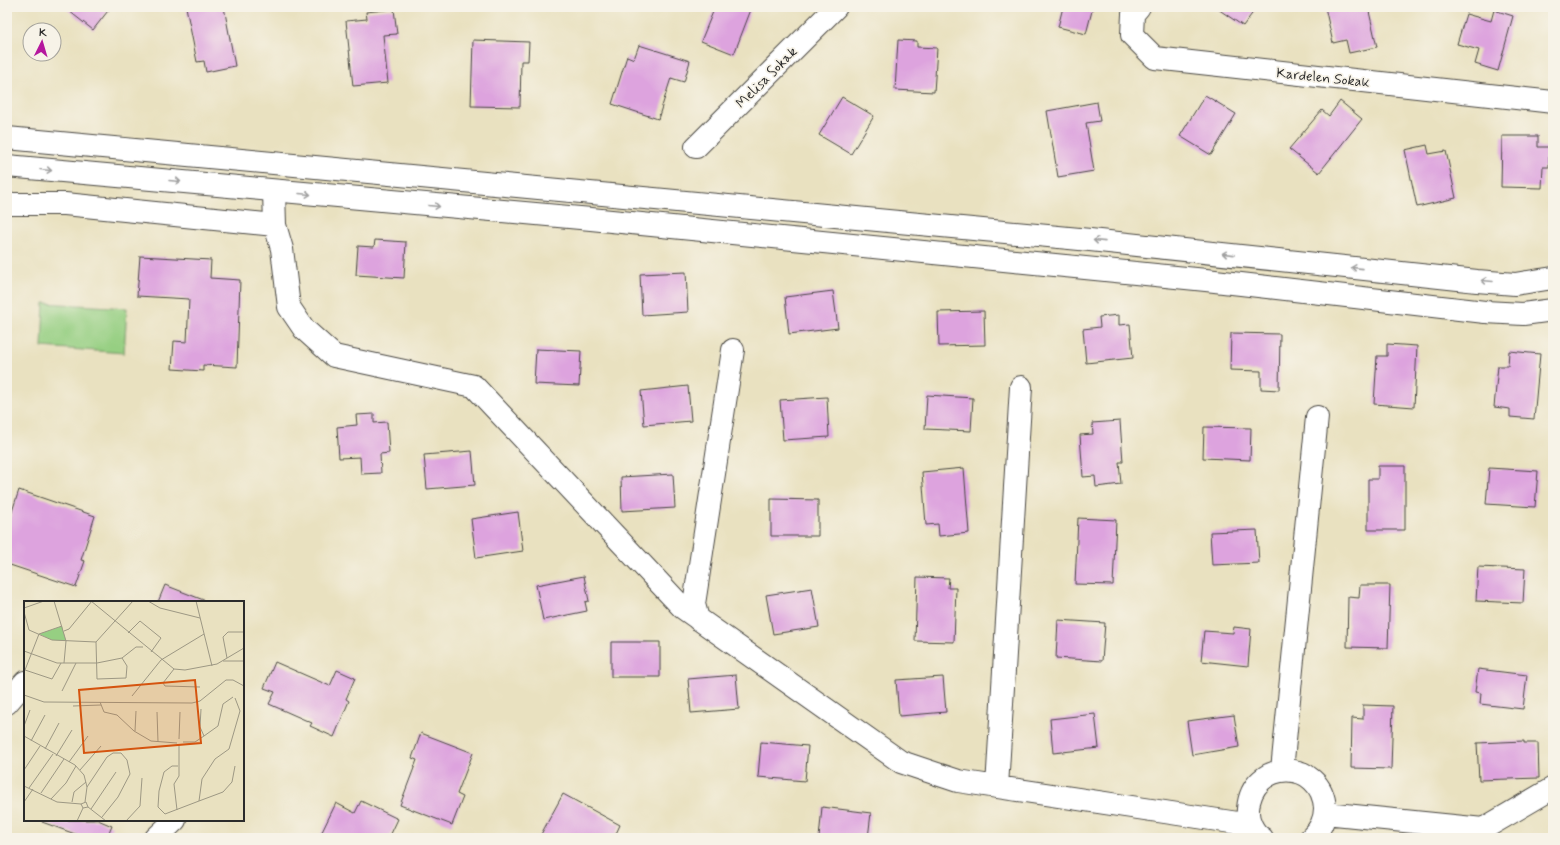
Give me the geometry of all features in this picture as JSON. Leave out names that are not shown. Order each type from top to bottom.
[{"type":"street","name":"Melisa Sokak","points":[[696,147],[836,7]]},
{"type":"street","name":"Kardelen Sokak","points":[[1139,7],[1133,14],[1132,35],[1155,58],[1553,102]]},
{"type":"street","points":[[7,138],[1082,239],[1515,284],[1553,278]]},
{"type":"street","points":[[7,166],[591,219],[1182,277],[1485,312],[1523,314],[1553,310]]},
{"type":"street","points":[[274,191],[275,225],[282,249],[289,307],[304,329],[334,356],[474,386],[683,608],[901,762],[958,780],[1256,832]]},
{"type":"street","points":[[7,204],[65,204],[275,225]]},
{"type":"street","points":[[1515,284],[1523,314]]},
{"type":"street","points":[[698,619],[694,604],[733,350]]},
{"type":"street","points":[[997,786],[1021,387]]},
{"type":"street","points":[[1282,770],[1317,418]]},
{"type":"street","points":[[7,703],[24,683]]},
{"type":"street","points":[[1256,832],[1247,812],[1248,798],[1258,782],[1269,774],[1282,770],[1296,771],[1310,778],[1319,788],[1324,800],[1325,813],[1321,826],[1311,838]]},
{"type":"street","points":[[1325,813],[1483,829],[1553,788]]},
{"type":"street","points":[[156,838],[174,821]]},
{"type":"green space","points":[[44,303],[127,308],[124,353],[42,347]]},
{"type":"building","points":[[64,7],[111,7],[93,30]]},
{"type":"building","points":[[186,7],[224,7],[235,66],[206,72],[204,61],[197,62]]},
{"type":"building","points":[[715,7],[752,7],[734,54],[701,41]]},
{"type":"building","points":[[1063,7],[1093,7],[1086,34],[1058,27]]},
{"type":"building","points":[[1215,7],[1257,7],[1243,26]]},
{"type":"building","points":[[1325,7],[1368,7],[1377,47],[1349,53],[1346,40],[1333,43]]},
{"type":"building","points":[[394,9],[397,34],[383,35],[388,83],[353,86],[346,21],[367,19],[366,12]]},
{"type":"building","points":[[1494,10],[1513,16],[1498,71],[1475,64],[1479,50],[1457,44],[1466,14],[1491,21]]},
{"type":"building","points":[[473,40],[529,42],[528,61],[521,61],[520,107],[471,106]]},
{"type":"building","points":[[898,40],[917,41],[917,47],[937,48],[934,92],[895,90]]},
{"type":"building","points":[[639,45],[690,61],[684,82],[671,78],[658,119],[612,104],[627,56],[634,59]]},
{"type":"building","points":[[1205,95],[1236,114],[1211,155],[1180,136]]},
{"type":"building","points":[[842,97],[874,116],[851,154],[819,135]]},
{"type":"building","points":[[1340,101],[1362,119],[1319,173],[1289,149],[1322,110],[1329,116]]},
{"type":"building","points":[[1097,102],[1100,121],[1086,123],[1094,171],[1058,177],[1047,111]]},
{"type":"building","points":[[1502,136],[1538,136],[1538,147],[1549,147],[1549,167],[1543,167],[1542,188],[1501,187]]},
{"type":"building","points":[[1427,145],[1429,154],[1446,151],[1456,198],[1417,207],[1405,150]]},
{"type":"building","points":[[375,240],[406,242],[404,278],[356,275],[358,246],[374,247]]},
{"type":"building","points":[[140,256],[211,260],[210,278],[240,280],[237,367],[203,365],[203,371],[172,369],[174,341],[187,342],[189,299],[137,296]]},
{"type":"building","points":[[686,272],[688,312],[642,315],[640,274]]},
{"type":"building","points":[[833,291],[838,328],[789,334],[785,297]]},
{"type":"building","points":[[984,311],[985,345],[939,346],[938,312]]},
{"type":"building","points":[[1119,315],[1119,325],[1130,324],[1133,358],[1086,363],[1083,329],[1100,327],[1099,317]]},
{"type":"building","points":[[1231,333],[1280,334],[1279,390],[1261,389],[1261,371],[1230,370]]},
{"type":"building","points":[[1387,344],[1417,346],[1414,407],[1374,404],[1377,356],[1387,356]]},
{"type":"building","points":[[536,349],[581,351],[579,386],[534,384]]},
{"type":"building","points":[[1509,351],[1540,354],[1534,419],[1510,417],[1510,409],[1494,407],[1498,366],[1508,366]]},
{"type":"building","points":[[688,386],[691,421],[644,425],[641,391]]},
{"type":"building","points":[[927,395],[973,398],[971,431],[925,429]]},
{"type":"building","points":[[827,397],[829,437],[783,440],[780,400]]},
{"type":"building","points":[[374,414],[374,423],[387,422],[389,453],[380,454],[381,473],[361,474],[360,457],[339,458],[337,427],[357,425],[356,415]]},
{"type":"building","points":[[1120,421],[1123,462],[1119,462],[1121,484],[1096,487],[1095,476],[1083,477],[1080,435],[1093,434],[1092,423]]},
{"type":"building","points":[[1204,427],[1251,428],[1250,460],[1203,458]]},
{"type":"building","points":[[472,451],[475,485],[427,489],[424,455]]},
{"type":"building","points":[[1378,466],[1405,466],[1405,530],[1368,530],[1368,479],[1378,479]]},
{"type":"building","points":[[964,468],[969,533],[939,536],[938,524],[926,525],[922,472]]},
{"type":"building","points":[[1489,468],[1538,471],[1535,507],[1486,504]]},
{"type":"building","points":[[673,474],[675,508],[622,511],[621,477]]},
{"type":"building","points":[[19,490],[95,516],[81,560],[85,561],[76,587],[7,564],[7,527]]},
{"type":"building","points":[[771,499],[818,500],[818,536],[771,536]]},
{"type":"building","points":[[518,512],[523,551],[476,558],[471,519]]},
{"type":"building","points":[[1078,518],[1116,520],[1113,585],[1075,584]]},
{"type":"building","points":[[1257,530],[1259,563],[1212,565],[1210,532]]},
{"type":"building","points":[[1478,567],[1525,569],[1523,603],[1476,601]]},
{"type":"building","points":[[584,576],[589,601],[585,602],[587,611],[543,620],[536,585]]},
{"type":"building","points":[[917,577],[949,578],[948,588],[956,588],[954,642],[915,641]]},
{"type":"building","points":[[165,585],[206,601],[158,601]]},
{"type":"building","points":[[1360,585],[1390,585],[1388,648],[1347,647],[1348,597],[1359,598]]},
{"type":"building","points":[[812,588],[819,627],[773,634],[766,595]]},
{"type":"building","points":[[1058,620],[1105,623],[1102,661],[1056,658]]},
{"type":"building","points":[[1234,627],[1251,629],[1248,666],[1201,661],[1204,631],[1233,633]]},
{"type":"building","points":[[611,642],[660,642],[660,677],[611,677]]},
{"type":"building","points":[[275,662],[330,686],[337,670],[355,678],[346,699],[349,701],[334,737],[310,726],[312,723],[269,704],[275,692],[264,688]]},
{"type":"building","points":[[1478,669],[1527,675],[1523,709],[1480,704],[1481,693],[1475,692]]},
{"type":"building","points":[[736,675],[739,709],[691,713],[688,679]]},
{"type":"building","points":[[943,677],[946,712],[899,716],[896,680]]},
{"type":"building","points":[[1363,705],[1393,706],[1391,769],[1351,768],[1352,718],[1363,719]]},
{"type":"building","points":[[1095,714],[1099,748],[1053,753],[1050,719]]},
{"type":"building","points":[[1234,715],[1239,747],[1192,755],[1187,721]]},
{"type":"building","points":[[421,733],[473,753],[457,794],[463,797],[452,825],[400,805],[417,760],[412,758]]},
{"type":"building","points":[[1524,741],[1524,743],[1538,743],[1539,778],[1479,780],[1477,743]]},
{"type":"building","points":[[761,742],[808,746],[805,781],[758,777]]},
{"type":"building","points":[[563,794],[620,825],[614,838],[539,838]]},
{"type":"building","points":[[361,801],[398,819],[389,838],[319,838],[336,803],[355,813]]},
{"type":"building","points":[[822,807],[871,813],[868,838],[819,838]]},
{"type":"building","points":[[100,821],[112,826],[107,838],[86,838],[42,822]]}]
